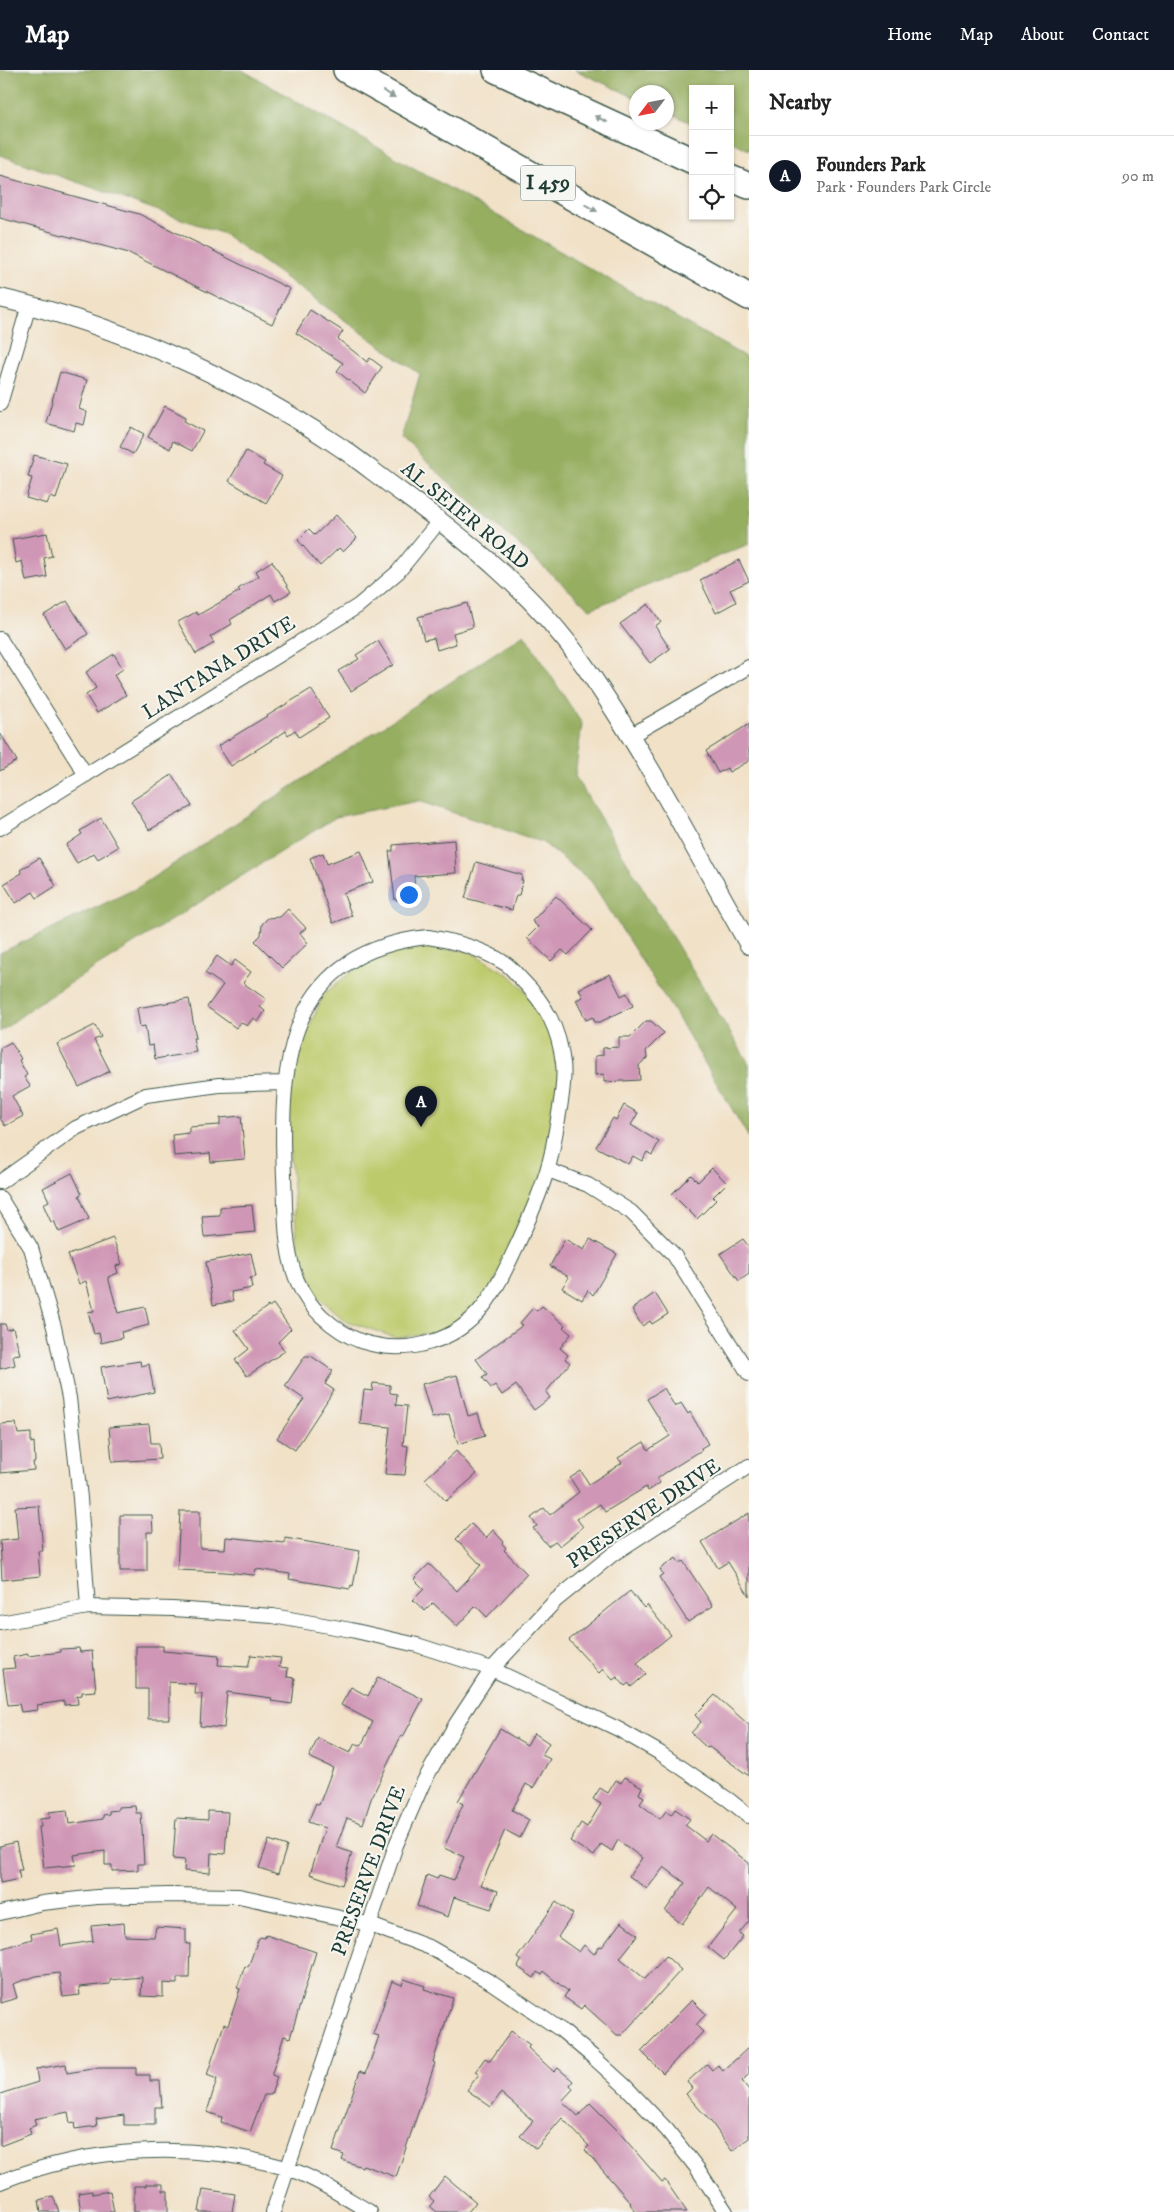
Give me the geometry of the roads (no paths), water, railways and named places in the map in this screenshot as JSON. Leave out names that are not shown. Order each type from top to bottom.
[{"type":"highway","name":"I 459","points":[[346,70],[749,297]]},
{"type":"highway","points":[[496,70],[689,159]]},
{"type":"highway","points":[[734,180],[749,186]]},
{"type":"street","name":"AL SEIER ROAD","points":[[0,298],[99,326],[212,374],[262,400],[342,448],[440,520],[517,585],[584,664],[630,736],[749,945]]},
{"type":"street","points":[[0,404],[29,305]]},
{"type":"street","name":"LANTANA DRIVE","points":[[0,828],[358,606],[398,572],[440,520]]},
{"type":"street","points":[[0,639],[86,775]]},
{"type":"street","points":[[630,736],[749,667]]},
{"type":"street","points":[[428,937],[447,940],[475,950],[507,965],[535,994],[552,1019],[564,1065],[559,1116],[548,1170],[532,1212],[500,1282],[474,1318],[462,1328],[444,1338],[419,1346],[392,1349],[365,1343],[339,1331],[321,1315],[302,1292],[287,1245],[284,1164],[284,1082],[293,1038],[303,1012],[320,987],[338,969],[360,955],[383,945],[428,937]]},
{"type":"street","points":[[0,1182],[76,1128],[146,1095],[219,1085],[284,1082]]},
{"type":"street","points":[[548,1170],[588,1185],[631,1212],[674,1255],[749,1374]]},
{"type":"street","points":[[0,1198],[31,1248],[54,1327],[69,1398],[80,1498],[88,1607]]},
{"type":"street","name":"PRESERVE DRIVE","points":[[273,2212],[396,1845],[423,1783],[456,1724],[492,1669],[556,1600],[613,1554],[749,1466]]},
{"type":"street","points":[[0,1623],[88,1607],[173,1609],[273,1616],[352,1630],[417,1645],[492,1669],[618,1729],[660,1753],[729,1800],[749,1816]]},
{"type":"street","points":[[0,1912],[42,1903],[97,1897],[239,1896],[368,1924],[431,1948],[492,1983],[561,2030],[626,2087],[667,2130],[698,2168],[726,2212]]},
{"type":"street","points":[[0,2182],[59,2163],[92,2156],[152,2151],[217,2152],[288,2168],[370,2212]]},
{"type":"place","name":"Founders Park","points":[[421,1127]]}]
